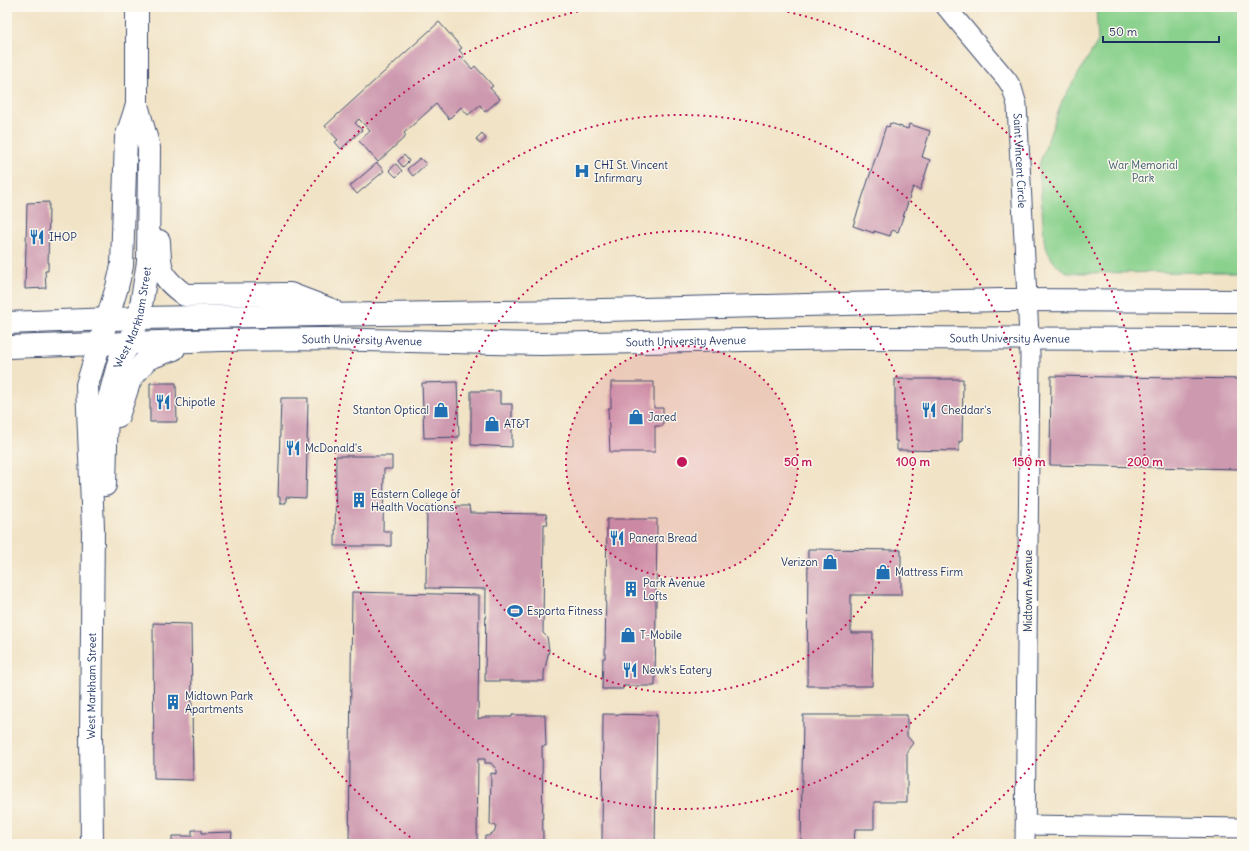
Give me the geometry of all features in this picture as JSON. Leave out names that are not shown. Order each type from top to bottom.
[{"type":"main road","name":"West Markham Street","points":[[94,528],[105,498],[107,406],[120,361],[129,344],[139,318],[148,262],[149,148],[138,105],[137,7]]},
{"type":"main road","name":"West Markham Street","points":[[92,844],[91,734],[94,528],[87,385],[108,320],[122,266],[126,138],[138,105]]},
{"type":"main road","points":[[149,148],[157,176],[160,263],[164,276],[172,285],[185,295],[290,294],[342,314]]},
{"type":"main road","points":[[7,323],[139,318],[1027,300],[1242,301]]},
{"type":"main road","name":"South University Avenue","points":[[7,347],[206,341],[323,340],[549,344],[849,338],[1242,339]]},
{"type":"main road","points":[[106,453],[130,380],[147,359],[161,352],[206,341]]},
{"type":"street","name":"Saint Vincent Circle","points":[[946,7],[1000,69],[1015,96],[1018,118],[1018,157],[1029,338]]},
{"type":"street","name":"Midtown Avenue","points":[[1025,844],[1029,338]]},
{"type":"street","points":[[1026,825],[1242,828]]},
{"type":"green space","name":"War Memorial Park","points":[[1096,7],[1242,7],[1242,272],[1069,273],[1059,267],[1052,260],[1044,239],[1039,165],[1062,101],[1098,41]]},
{"type":"building","points":[[439,22],[462,48],[459,50],[464,56],[462,58],[472,69],[475,66],[493,86],[490,88],[500,99],[485,112],[480,105],[468,115],[461,107],[449,119],[436,104],[404,133],[406,136],[378,162],[359,141],[370,131],[359,119],[355,123],[362,130],[341,149],[335,142],[338,140],[325,126]]},
{"type":"building","points":[[890,123],[908,129],[909,124],[930,131],[922,157],[930,160],[920,190],[913,187],[898,232],[892,230],[890,236],[874,231],[874,233],[853,226],[886,126],[889,127]]},
{"type":"building","points":[[482,133],[486,139],[480,144],[476,139]]},
{"type":"building","points":[[404,155],[409,161],[403,167],[398,161]]},
{"type":"building","points":[[420,158],[426,164],[413,176],[407,169]]},
{"type":"building","points":[[377,163],[384,171],[357,194],[350,186]]},
{"type":"building","points":[[396,164],[402,171],[396,177],[389,170]]},
{"type":"building","name":"IHOP","points":[[49,202],[48,271],[45,271],[46,288],[25,289],[27,203]]},
{"type":"building","points":[[1051,376],[1242,379],[1242,469],[1050,465]]},
{"type":"building","name":"Cheddar's","points":[[895,379],[963,379],[962,442],[959,441],[959,451],[897,450],[897,441],[895,441]]},
{"type":"building","name":"Stanton Optical","points":[[457,382],[459,437],[424,438],[422,383]]},
{"type":"building","name":"Jared","points":[[611,382],[654,382],[654,408],[663,408],[663,426],[655,426],[655,452],[610,452],[608,408],[611,408]]},
{"type":"building","name":"Chipotle","points":[[150,383],[176,383],[177,422],[150,422]]},
{"type":"building","name":"AT&T","points":[[471,391],[500,391],[500,404],[512,404],[512,447],[471,445]]},
{"type":"building","name":"McDonald's","points":[[281,398],[308,398],[306,498],[286,497],[286,503],[280,503],[280,497],[278,497]]},
{"type":"building","name":"Eastern College of Health Vocations","points":[[336,456],[392,456],[392,469],[384,469],[383,531],[391,531],[391,546],[335,546]]},
{"type":"building","name":"Esporta Fitness","points":[[427,506],[469,506],[470,513],[546,514],[548,524],[544,524],[543,633],[547,637],[549,650],[544,673],[544,681],[485,681],[486,589],[426,588]]},
{"type":"building","name":"Park Avenue Lofts","points":[[607,519],[657,519],[655,686],[623,686],[623,689],[602,689],[603,658],[605,658]]},
{"type":"building","points":[[808,549],[901,550],[901,595],[851,595],[851,633],[873,633],[872,686],[807,686]]},
{"type":"building","points":[[352,592],[479,595],[478,719],[484,717],[512,717],[512,715],[545,715],[546,746],[542,746],[543,844],[484,844],[485,836],[488,836],[495,831],[496,825],[490,825],[491,773],[496,774],[496,769],[491,763],[485,763],[485,759],[478,759],[477,844],[349,844]]},
{"type":"building","name":"Midtown Park Apartments","points":[[153,623],[191,624],[193,780],[154,779]]},
{"type":"building","points":[[603,714],[657,715],[655,844],[602,844]]},
{"type":"building","points":[[803,715],[907,715],[907,736],[913,743],[907,751],[907,802],[874,802],[874,829],[855,829],[854,844],[801,844]]},
{"type":"building","points":[[192,830],[202,830],[202,833],[232,832],[231,844],[172,844],[172,836],[192,836]]},
{"type":"place","name":"CHI St. Vincent Infirmary","points":[[582,171]]},
{"type":"place","name":"IHOP","points":[[37,237]]},
{"type":"place","name":"Chipotle","points":[[163,402]]},
{"type":"place","name":"Stanton Optical","points":[[441,410]]},
{"type":"place","name":"Cheddar's","points":[[929,410]]},
{"type":"place","name":"Jared","points":[[636,417]]},
{"type":"place","name":"AT&T","points":[[492,424]]},
{"type":"place","name":"McDonald's","points":[[293,448]]},
{"type":"place","name":"Eastern College of Health Vocations","points":[[359,500]]},
{"type":"place","name":"Panera Bread","points":[[617,538]]},
{"type":"place","name":"Verizon","points":[[830,562]]},
{"type":"place","name":"Mattress Firm","points":[[883,572]]},
{"type":"place","name":"Park Avenue Lofts","points":[[631,589]]},
{"type":"place","name":"Esporta Fitness","points":[[515,611]]},
{"type":"place","name":"T-Mobile","points":[[628,635]]},
{"type":"place","name":"Newk's Eatery","points":[[630,670]]},
{"type":"place","name":"Midtown Park Apartments","points":[[173,702]]}]
